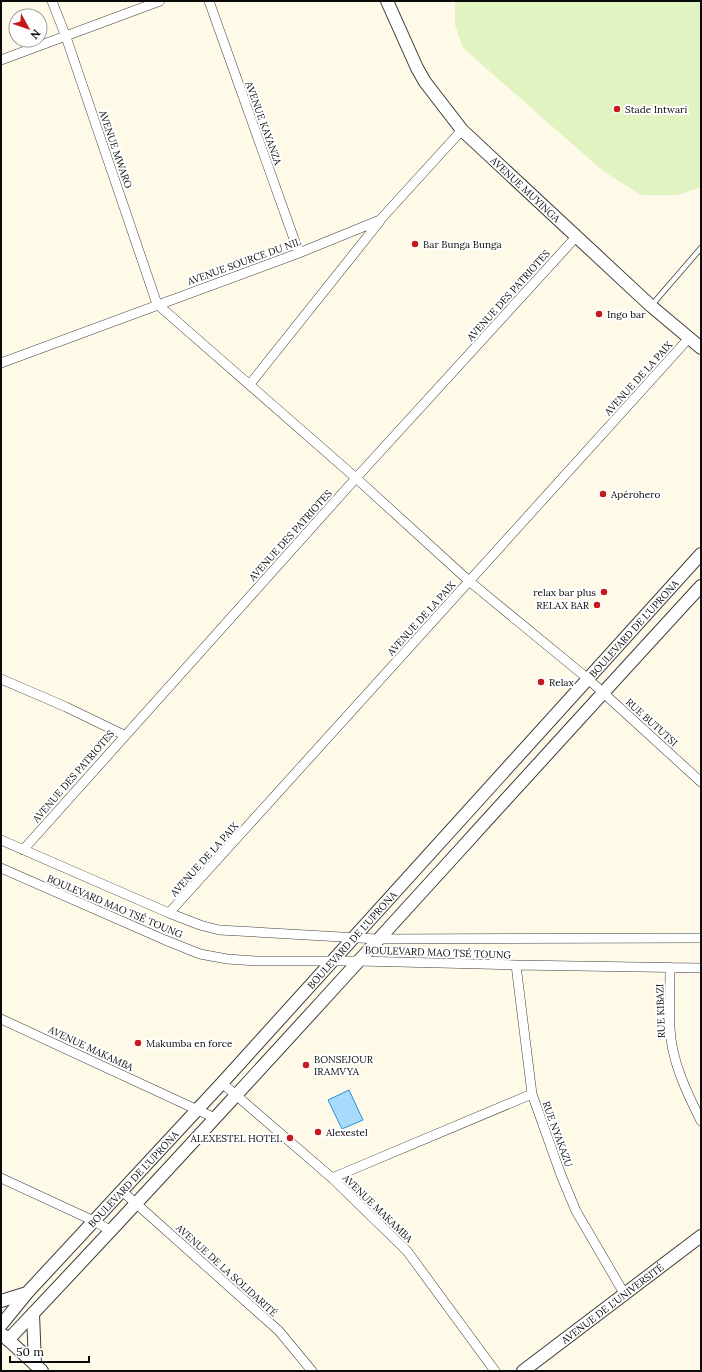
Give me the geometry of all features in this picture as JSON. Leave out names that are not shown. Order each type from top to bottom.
[{"type":"street","name":"AVENUE MWARO","points":[[52,1],[66,37],[157,304]]},
{"type":"street","points":[[1,60],[160,1]]},
{"type":"street","name":"AVENUE KAYANZA","points":[[209,1],[299,253]]},
{"type":"street","name":"AVENUE MUYINGA","points":[[386,1],[408,53],[429,88],[462,130],[651,306],[701,348]]},
{"type":"street","name":"AVENUE SOURCE DU NIL","points":[[1,363],[157,304],[299,253],[380,220],[462,130]]},
{"type":"street","points":[[250,384],[380,220]]},
{"type":"street","name":"AVENUE DES PATRIOTES","points":[[23,850],[124,735],[576,237]]},
{"type":"street","name":"RUE BUTUTSI","points":[[157,304],[356,478],[469,581],[603,692],[701,782]]},
{"type":"street","name":"AVENUE DE LA PAIX","points":[[169,913],[689,338]]},
{"type":"street","name":"BOULEVARD DE L'UPRONA","points":[[1,1325],[27,1294],[222,1083],[351,938],[701,554]]},
{"type":"street","name":"BOULEVARD DE L'UPRONA","points":[[5,1336],[33,1314],[112,1231],[377,939],[701,586]]},
{"type":"street","points":[[1,679],[72,710],[124,735]]},
{"type":"street","name":"BOULEVARD MAO TSÉ TOUNG","points":[[1,840],[169,913],[200,925],[219,930],[377,939],[701,938]]},
{"type":"street","name":"BOULEVARD MAO TSÉ TOUNG","points":[[1,868],[165,940],[200,954],[227,959],[256,961],[358,961],[701,968]]},
{"type":"street","name":"RUE NYAKAZU","points":[[516,965],[532,1094],[561,1175],[576,1211],[625,1295]]},
{"type":"street","name":"RUE KIBAZI","points":[[670,967],[670,1029],[674,1054],[691,1100],[701,1121]]},
{"type":"street","name":"AVENUE MAKAMBA","points":[[1,1019],[215,1118]]},
{"type":"street","name":"AVENUE MAKAMBA","points":[[222,1083],[332,1178],[416,1261],[495,1371]]},
{"type":"street","points":[[332,1178],[532,1094]]},
{"type":"street","points":[[1,1178],[94,1221],[112,1231]]},
{"type":"street","name":"AVENUE DE LA SOLIDARITÉ","points":[[122,1191],[279,1332],[312,1371]]},
{"type":"street","name":"AVENUE DE L'UNIVERSITÉ","points":[[523,1371],[701,1236]]},
{"type":"street","points":[[1,1301],[27,1294]]},
{"type":"street","points":[[33,1314],[36,1367]]},
{"type":"street","points":[[5,1336],[36,1367]]},
{"type":"lane","points":[[651,306],[701,248]]},
{"type":"green space","name":"Stade Intwari","points":[[455,1],[701,1],[701,187],[678,195],[641,195],[603,171],[463,48],[455,25]]},
{"type":"water","points":[[349,1090],[363,1120],[342,1129],[328,1100]]},
{"type":"place","name":"Stade Intwari","points":[[617,109]]},
{"type":"place","name":"Bar Bunga Bunga","points":[[415,244]]},
{"type":"place","name":"Ingo bar","points":[[599,314]]},
{"type":"place","name":"Apérohero","points":[[603,494]]},
{"type":"place","name":"relax bar plus","points":[[604,592]]},
{"type":"place","name":"RELAX BAR","points":[[597,605]]},
{"type":"place","name":"Relax","points":[[541,682]]},
{"type":"place","name":"Makumba en force","points":[[138,1043]]},
{"type":"place","name":"BONSEJOUR IRAMVYA","points":[[306,1065]]},
{"type":"place","name":"Alexestel","points":[[318,1132]]},
{"type":"place","name":"ALEXESTEL HOTEL","points":[[290,1138]]}]
